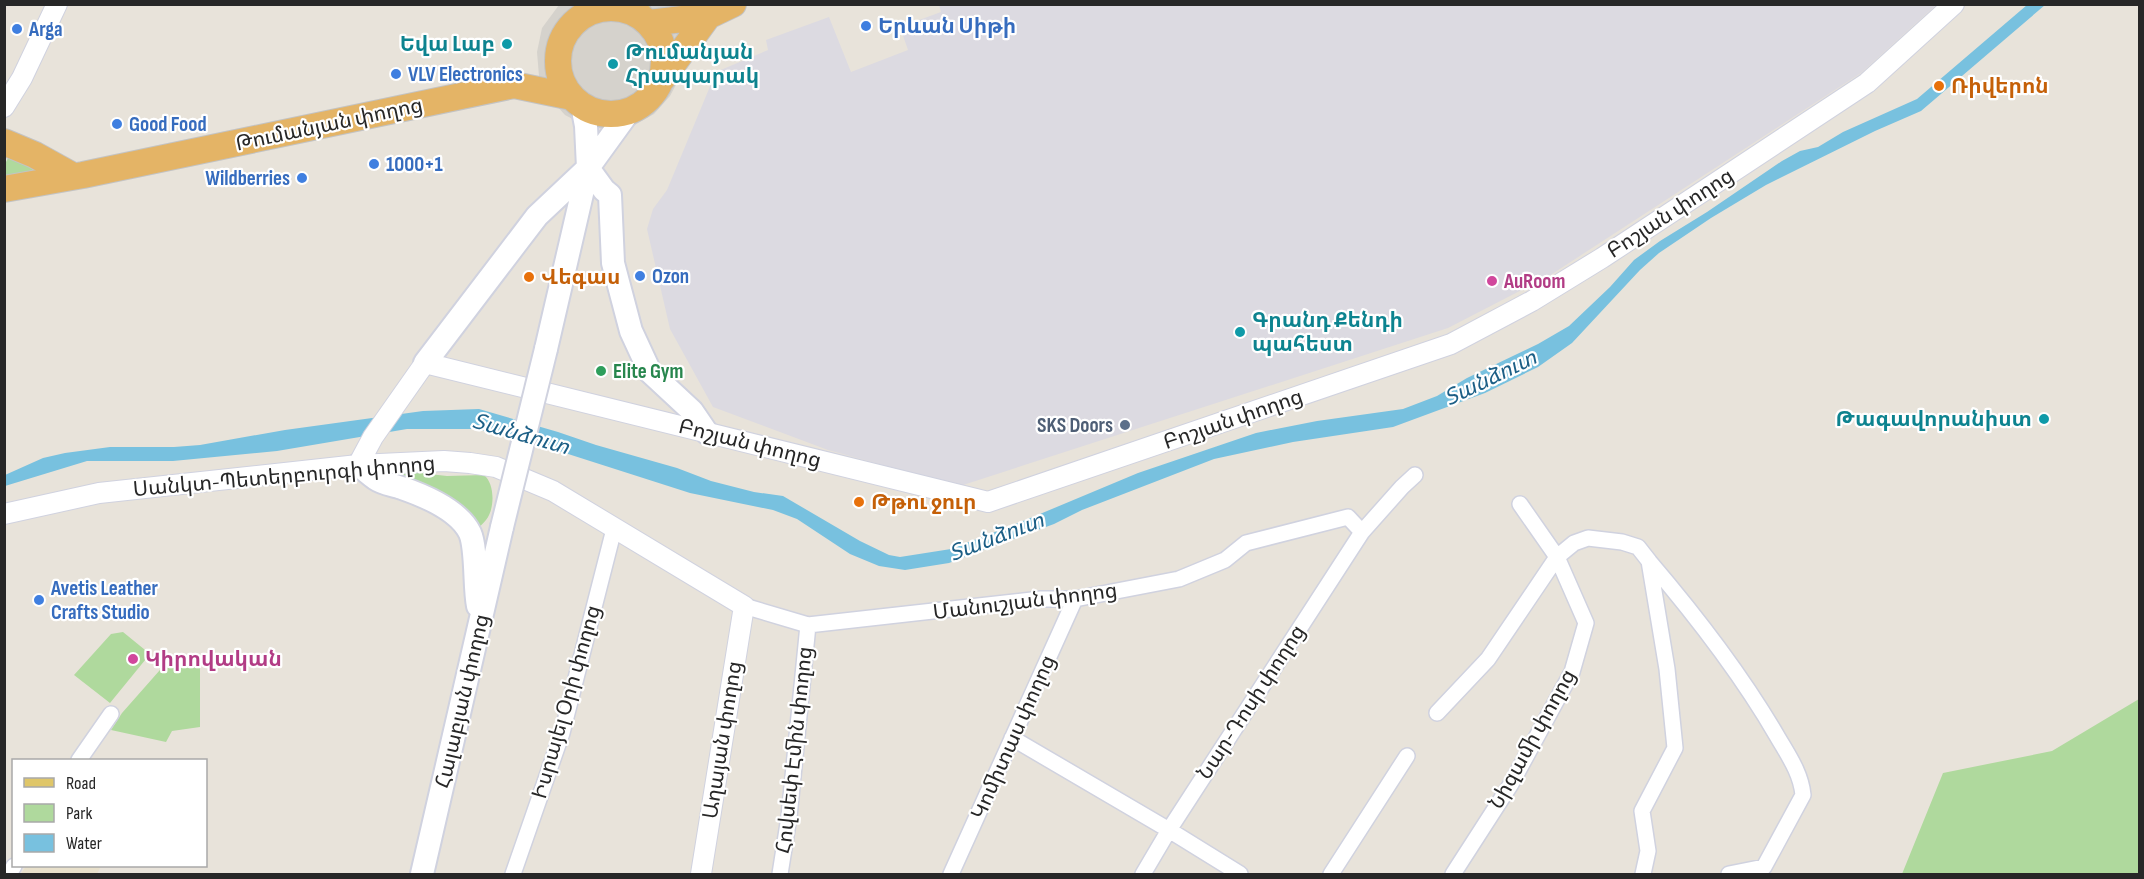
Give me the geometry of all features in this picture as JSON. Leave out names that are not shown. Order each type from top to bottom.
[{"type":"highway","points":[[577,101],[561,76],[558,65],[559,53],[570,27],[597,7],[623,9],[641,14],[708,16],[733,4]]},
{"type":"highway","points":[[641,14],[658,36],[664,51],[664,66],[660,81]]},
{"type":"highway","points":[[514,85],[577,101],[594,111],[610,114],[630,110],[652,95],[708,16]]},
{"type":"highway","points":[[514,85],[559,53]]},
{"type":"highway","name":"Թումանյան փողոց","points":[[4,189],[128,166],[514,85]]},
{"type":"highway","points":[[4,142],[35,155],[73,176]]},
{"type":"main road","points":[[577,101],[586,126],[588,168],[610,195],[614,263],[631,331],[650,372],[692,411],[707,433]]},
{"type":"main road","points":[[425,363],[537,216],[588,168],[630,110]]},
{"type":"main road","name":"Հալաբյան փողոց","points":[[422,874],[588,168]]},
{"type":"main road","points":[[358,465],[377,480],[417,493],[436,503],[463,524],[470,533],[473,544],[475,588],[481,620]]},
{"type":"street","points":[[4,107],[22,78],[57,4]]},
{"type":"street","name":"Բոշյան փողոց","points":[[425,363],[988,502],[1451,344],[1532,301],[1602,258],[1867,84],[1954,4]]},
{"type":"street","points":[[358,465],[373,437],[425,363]]},
{"type":"street","name":"Սանկտ-Պետերբուրգի փողոց","points":[[4,514],[99,493],[358,465],[444,461],[496,467],[554,491],[744,606]]},
{"type":"street","points":[[1362,532],[1415,475]]},
{"type":"street","name":"Նիզամի փողոց","points":[[1453,874],[1510,784],[1572,672],[1586,623],[1557,557],[1520,504]]},
{"type":"street","name":"Մանուշյան փողոց","points":[[744,606],[808,626],[1041,599],[1075,599],[1179,579],[1225,560],[1246,543],[1348,518],[1362,532]]},
{"type":"street","name":"Իսրայել Օրի փողոց","points":[[513,874],[562,732],[614,529]]},
{"type":"street","name":"Նար-Դոսի փողոց","points":[[1143,874],[1169,830],[1362,532]]},
{"type":"street","points":[[1437,713],[1488,659],[1557,557],[1574,543],[1588,538],[1603,538],[1638,547],[1689,608],[1755,699],[1802,783],[1803,795],[1764,867],[1729,874]]},
{"type":"street","points":[[1643,874],[1648,851],[1642,811],[1675,748],[1667,669],[1649,561]]},
{"type":"street","name":"Կոմիտաս փողոց","points":[[951,874],[1075,599]]},
{"type":"street","name":"Աղայան փողոց","points":[[701,874],[744,606]]},
{"type":"street","name":"Հովսեփ Էմին փողոց","points":[[780,874],[789,817],[808,626]]},
{"type":"street","points":[[80,759],[111,714]]},
{"type":"street","points":[[1012,738],[1240,874]]},
{"type":"street","points":[[1331,874],[1407,756]]},
{"type":"shaded area","name":"Թումանյան Հրապարակ","points":[[559,5],[708,5],[694,51],[670,96],[654,114],[633,126],[610,130],[586,126],[565,115],[549,97],[539,76],[537,52],[542,28]]},
{"type":"shaded area","points":[[939,5],[1936,5],[1861,73],[1549,276],[1448,328],[960,486],[828,450],[713,407],[670,329],[647,229],[653,209],[667,190],[716,72],[768,50],[766,40],[829,17],[851,72],[908,50],[900,27],[941,12]]},
{"type":"shaded area","points":[[25,867],[100,867],[97,874],[21,874]]},
{"type":"green space","points":[[10,154],[39,174],[5,181],[5,164]]},
{"type":"green space","points":[[402,471],[447,476],[484,475],[488,479],[493,497],[489,515],[484,523],[475,530],[396,474]]},
{"type":"green space","points":[[123,632],[150,654],[110,703],[74,675],[111,634]]},
{"type":"green space","points":[[200,656],[200,727],[172,731],[166,742],[111,730],[122,713],[167,662]]},
{"type":"green space","points":[[2139,699],[2139,874],[1902,874],[1943,773],[2052,751]]},
{"type":"water","name":"Տանձուտ","points":[[2027,5],[2045,5],[1921,111],[1766,185],[1711,218],[1659,253],[1640,270],[1572,343],[1538,367],[1485,393],[1393,427],[1293,442],[1214,459],[1082,510],[1054,524],[949,563],[905,570],[879,566],[850,554],[797,519],[773,510],[690,493],[565,453],[478,429],[407,429],[277,451],[173,461],[87,461],[5,486],[5,475],[43,458],[65,453],[110,447],[200,445],[285,430],[423,411],[479,409],[677,468],[711,481],[754,492],[783,496],[860,541],[889,555],[900,557],[951,549],[1138,473],[1256,433],[1317,421],[1403,409],[1437,396],[1467,378],[1538,344],[1569,326],[1610,287],[1634,260],[1782,161],[1800,151],[1818,147],[1843,132],[1917,99]]},
{"type":"place","name":"Երևան Սիթի","points":[[866,26]]},
{"type":"place","name":"Arga","points":[[17,29]]},
{"type":"place","name":"Եվա Լաբ","points":[[507,44]]},
{"type":"place","name":"Թումանյան Հրապարակ","points":[[613,64]]},
{"type":"place","name":"VLV Electronics","points":[[396,74]]},
{"type":"place","name":"Ռիվերոն","points":[[1939,86]]},
{"type":"place","name":"Good Food","points":[[117,124]]},
{"type":"place","name":"1000+1","points":[[374,164]]},
{"type":"place","name":"Wildberries","points":[[302,178]]},
{"type":"place","name":"Ozon","points":[[640,276]]},
{"type":"place","name":"Վեգաս","points":[[529,277]]},
{"type":"place","name":"AuRoom","points":[[1492,281]]},
{"type":"place","name":"Գրանդ Քենդի պահեստ","points":[[1240,332]]},
{"type":"place","name":"Elite Gym","points":[[601,371]]},
{"type":"place","name":"Թագավորանիստ","points":[[2044,419]]},
{"type":"place","name":"SKS Doors","points":[[1125,425]]},
{"type":"place","name":"Թթու ջուր","points":[[859,502]]},
{"type":"place","name":"Avetis Leather Crafts Studio","points":[[39,600]]},
{"type":"place","name":"Կիրովական","points":[[133,659]]}]
